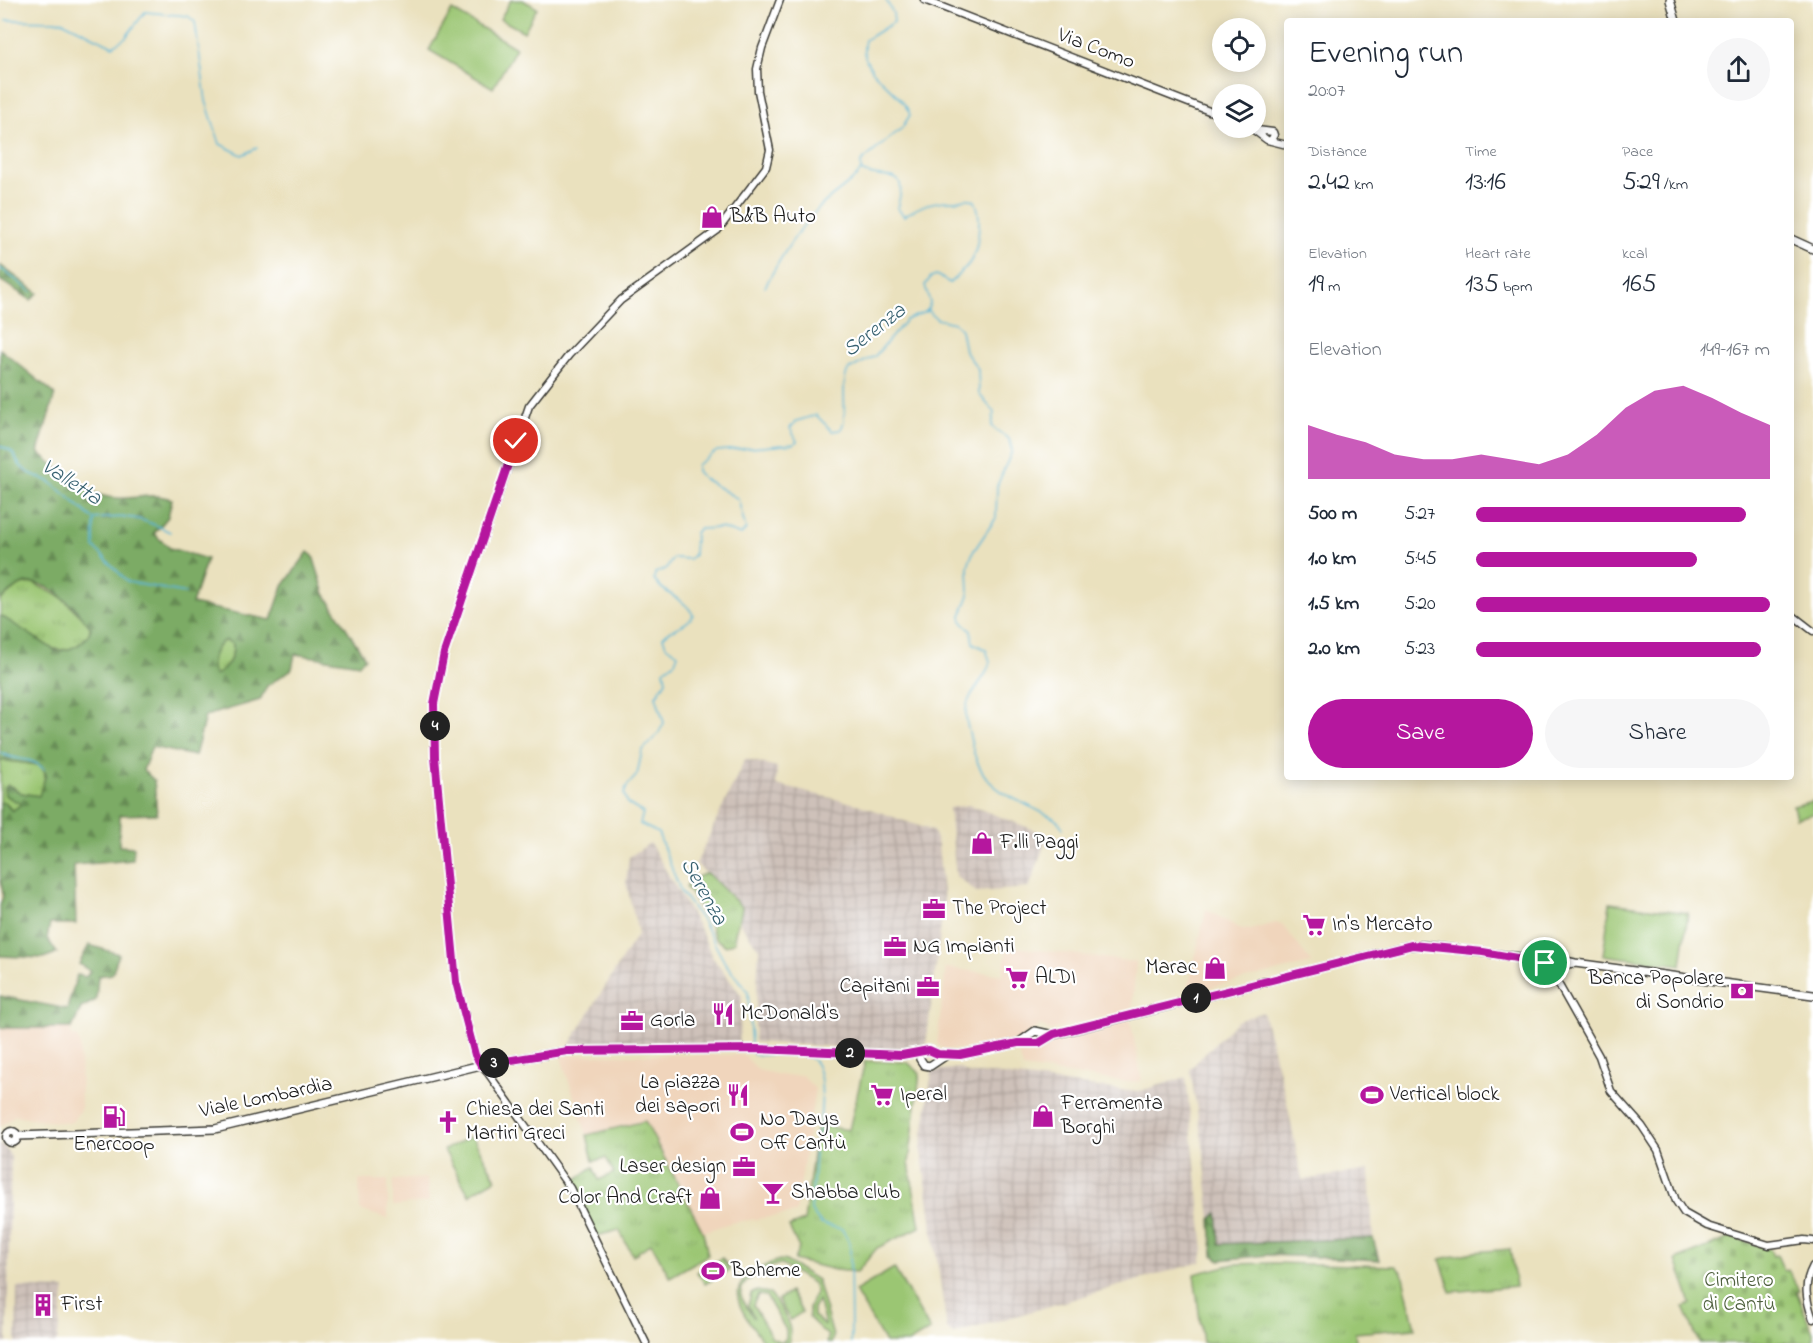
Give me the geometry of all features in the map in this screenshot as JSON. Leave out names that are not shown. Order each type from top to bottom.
[{"type":"main road","points":[[1670,0],[1675,18]]},
{"type":"main road","points":[[1794,240],[1813,249]]},
{"type":"main road","points":[[902,1055],[924,1052],[935,1057],[980,1053],[1412,945],[1575,963],[1813,995]]},
{"type":"main road","points":[[1033,1039],[1035,1031],[1044,1036]]},
{"type":"main road","name":"Viale Lombardia","points":[[4,1136],[12,1142],[16,1141],[18,1136],[215,1129],[481,1065],[567,1051],[756,1049],[902,1055]]},
{"type":"main road","points":[[921,1059],[924,1052]]},
{"type":"main road","points":[[902,1055],[921,1059],[927,1066],[935,1057]]},
{"type":"street","points":[[646,1343],[570,1188],[475,1055],[456,982],[435,757],[434,713],[444,653],[530,406],[562,363],[621,300],[718,230],[766,167],[770,150],[769,136],[758,91],[757,69],[762,48],[780,0]]},
{"type":"street","name":"Via Como","points":[[924,0],[1212,112]]},
{"type":"street","points":[[1266,135],[1284,143]]},
{"type":"street","points":[[1794,616],[1813,631]]},
{"type":"street","points":[[1550,962],[1554,975],[1599,1056],[1611,1091],[1642,1126],[1658,1150],[1676,1202],[1684,1213],[1707,1226],[1769,1245],[1804,1240],[1813,1243]]},
{"type":"street","points":[[1812,1267],[1806,1294],[1813,1319]]},
{"type":"shaded area","points":[[745,759],[777,767],[776,785],[857,804],[933,831],[938,845],[944,902],[926,1045],[917,1052],[754,1042],[759,949],[740,923],[740,904],[696,864]]},
{"type":"shaded area","points":[[969,805],[1048,835],[1029,888],[976,892],[956,876],[949,808]]},
{"type":"shaded area","points":[[650,843],[700,929],[713,958],[742,996],[739,1046],[570,1044],[638,933],[626,882],[629,857]]},
{"type":"shaded area","points":[[1206,909],[1239,928],[1250,930],[1275,923],[1282,924],[1312,963],[1187,993]]},
{"type":"shaded area","points":[[1007,946],[1136,962],[1132,1009],[1049,1031],[1041,1025],[1021,1040],[980,1048],[946,1050],[940,1047],[937,1043],[946,968],[1003,975]]},
{"type":"shaded area","points":[[1263,1012],[1287,1102],[1302,1180],[1369,1170],[1373,1238],[1220,1244],[1216,1214],[1211,1219],[1203,1146],[1190,1069],[1237,1021]]},
{"type":"shaded area","points":[[1130,1018],[1142,1081],[1128,1082],[1023,1068],[1017,1046],[1040,1046],[1055,1038]]},
{"type":"shaded area","points":[[0,1028],[72,1028],[70,1034],[78,1039],[80,1044],[81,1108],[73,1121],[69,1123],[49,1121],[15,1115],[0,1127]]},
{"type":"shaded area","points":[[560,1055],[744,1055],[758,1070],[785,1076],[802,1075],[815,1089],[796,1213],[730,1223],[703,1232],[645,1121],[587,1135]]},
{"type":"shaded area","points":[[959,1068],[970,1074],[994,1074],[1137,1092],[1186,1077],[1204,1250],[1201,1262],[953,1334],[947,1329],[921,1149],[932,1071]]},
{"type":"shaded area","points":[[0,1145],[5,1147],[11,1157],[7,1343],[0,1343]]},
{"type":"shaded area","points":[[427,1178],[429,1202],[393,1206],[393,1180]]},
{"type":"shaded area","points":[[359,1180],[388,1180],[388,1219],[360,1210]]},
{"type":"shaded area","points":[[17,1287],[65,1289],[57,1343],[16,1343]]},
{"type":"green space","points":[[511,0],[523,0],[537,8],[524,32],[500,19]]},
{"type":"green space","points":[[452,10],[516,48],[493,88],[429,50]]},
{"type":"green space","points":[[0,265],[38,293],[31,300],[0,280]]},
{"type":"green space","points":[[0,349],[55,394],[38,452],[78,484],[100,495],[112,498],[153,496],[172,499],[168,517],[154,534],[170,548],[207,559],[192,604],[271,620],[283,586],[308,552],[313,556],[325,594],[365,658],[359,664],[295,654],[292,669],[267,686],[260,700],[205,716],[195,756],[152,747],[143,770],[154,780],[157,814],[120,815],[119,846],[134,847],[133,860],[74,865],[76,924],[50,924],[47,938],[57,953],[43,958],[0,956],[0,906],[3,895],[0,875],[0,803],[4,802],[12,811],[20,805],[5,795],[4,789],[8,785],[21,793],[39,796],[46,774],[40,765],[0,760],[0,615],[56,651],[67,650],[78,645],[86,638],[91,628],[63,598],[36,583],[20,586],[0,601]],"holes":[[[225,640],[233,644],[229,662],[223,670],[214,675],[212,660],[215,651]]]},
{"type":"green space","points":[[33,583],[61,597],[90,625],[89,634],[84,641],[69,649],[58,650],[48,647],[27,636],[0,615],[0,600],[21,585]]},
{"type":"green space","points":[[225,640],[233,643],[231,658],[223,670],[214,675],[213,656]]},
{"type":"green space","points":[[0,760],[40,765],[45,769],[44,785],[39,796],[21,793],[12,786],[6,796],[20,805],[12,811],[7,804],[0,803]]},
{"type":"green space","points":[[1813,801],[1813,814],[1796,818],[1793,806]]},
{"type":"green space","points":[[707,873],[742,907],[735,942],[726,946],[715,938],[708,919],[686,887],[690,880]]},
{"type":"green space","points":[[1610,903],[1688,913],[1681,965],[1603,955]]},
{"type":"green space","points":[[89,945],[119,954],[112,974],[98,976],[96,1000],[81,1008],[72,1028],[0,1028],[0,996],[67,1009],[77,975],[86,977],[90,971],[79,964]]},
{"type":"green space","points":[[865,1061],[907,1062],[920,1073],[909,1163],[920,1227],[877,1248],[857,1272],[835,1270],[794,1260],[799,1248],[789,1227],[804,1221],[817,1125],[849,1130]]},
{"type":"green space","points":[[645,1121],[703,1232],[708,1255],[670,1277],[651,1243],[633,1256],[619,1230],[596,1236],[571,1183],[593,1167],[599,1180],[614,1173],[606,1158],[593,1161],[587,1135]]},
{"type":"green space","points":[[472,1136],[496,1179],[469,1195],[444,1150]]},
{"type":"green space","points":[[1217,1213],[1220,1244],[1373,1238],[1379,1260],[1268,1255],[1220,1260],[1213,1255],[1211,1219]]},
{"type":"green space","name":"Cimitero di Cantù","points":[[1732,1237],[1770,1249],[1773,1256],[1777,1255],[1784,1271],[1788,1270],[1799,1290],[1796,1291],[1813,1333],[1813,1343],[1699,1343],[1684,1307],[1691,1304],[1676,1260]]},
{"type":"green space","points":[[1510,1249],[1516,1286],[1451,1292],[1440,1259],[1473,1252]]},
{"type":"green space","name":"Boheme","points":[[722,1258],[730,1270],[705,1284],[697,1272]]},
{"type":"green space","points":[[780,1260],[786,1261],[817,1280],[833,1336],[832,1343],[827,1343],[828,1336],[809,1318],[809,1307],[816,1292],[813,1283],[780,1264],[761,1271],[748,1280],[741,1290],[741,1296],[754,1318],[748,1306],[751,1294],[757,1291],[769,1293],[788,1324],[790,1337],[788,1343],[764,1343],[745,1315],[738,1297],[739,1288],[744,1280],[754,1272]],"holes":[[[758,1295],[766,1296],[786,1330],[786,1338],[782,1342],[772,1338],[753,1305]],[[818,1300],[825,1324],[825,1325],[813,1316],[813,1308]]]},
{"type":"green space","points":[[1234,1264],[1396,1266],[1402,1273],[1415,1328],[1355,1333],[1356,1343],[1203,1343],[1194,1274]]},
{"type":"green space","points":[[894,1268],[930,1330],[908,1343],[885,1343],[855,1291]]},
{"type":"green space","points":[[790,1292],[802,1312],[790,1320],[778,1300]]},
{"type":"waterway","name":"Serenza","points":[[751,1046],[748,992],[725,963],[702,920],[681,892],[658,833],[640,824],[643,813],[628,804],[624,794],[627,786],[637,775],[642,751],[658,734],[664,723],[656,696],[666,681],[664,670],[675,662],[678,654],[666,646],[663,637],[687,622],[693,615],[690,609],[658,585],[654,580],[655,573],[666,569],[673,558],[689,559],[694,555],[695,533],[698,529],[721,528],[741,535],[746,529],[738,499],[703,478],[697,471],[697,465],[717,451],[794,444],[797,441],[790,428],[797,421],[816,415],[832,431],[840,430],[844,419],[844,385],[848,370],[875,356],[906,320],[927,311],[930,303],[925,285],[931,277],[936,275],[950,283],[968,265],[976,250],[979,223],[975,201],[967,199],[933,203],[904,216],[897,208],[901,185],[898,180],[861,171],[861,162],[902,128],[910,115],[898,97],[873,71],[864,52],[865,40],[894,22],[893,13],[886,0]]},
{"type":"waterway","points":[[6,20],[62,21],[113,46],[126,37],[145,12],[188,16],[195,22],[206,101],[220,144],[242,155],[257,148]]},
{"type":"waterway","points":[[765,287],[783,254],[805,223],[861,171]]},
{"type":"waterway","points":[[0,268],[32,292]]},
{"type":"waterway","points":[[928,311],[937,319],[955,323],[961,330],[965,351],[978,369],[979,394],[994,412],[992,427],[1009,439],[1012,451],[997,486],[996,518],[973,552],[968,566],[969,595],[961,616],[962,622],[971,631],[973,643],[986,650],[990,661],[985,674],[967,703],[967,726],[975,756],[987,779],[995,787],[1015,799],[1054,818],[1063,828]]},
{"type":"waterway","name":"Valletta","points":[[0,446],[12,452],[25,470],[50,482],[94,519],[133,518],[170,532]]},
{"type":"waterway","points":[[94,521],[94,547],[128,582],[185,593]]},
{"type":"waterway","points":[[0,753],[34,762],[44,769]]},
{"type":"waterway","name":"Serenza","points":[[752,1051],[754,1055],[806,1056],[813,1061],[818,1069],[822,1094],[817,1140]]},
{"type":"waterway","name":"Serenza","points":[[815,1153],[811,1211],[821,1224],[842,1229],[850,1244],[851,1343]]},
{"type":"place","name":"B&B Auto","points":[[712,217]]},
{"type":"place","name":"F.lli Paggi","points":[[982,843]]},
{"type":"place","name":"The Project","points":[[934,909]]},
{"type":"place","name":"In's Mercato","points":[[1314,925]]},
{"type":"place","name":"NG Impianti","points":[[895,947]]},
{"type":"place","name":"Marac","points":[[1215,968]]},
{"type":"place","name":"ALDI","points":[[1017,978]]},
{"type":"place","name":"Capitani","points":[[928,987]]},
{"type":"place","name":"Banca Popolare di Sondrio","points":[[1742,991]]},
{"type":"place","name":"McDonald's","points":[[723,1014]]},
{"type":"place","name":"Gorla","points":[[632,1021]]},
{"type":"place","name":"La piazza dei sapori","points":[[738,1095]]},
{"type":"place","name":"Iperal","points":[[882,1095]]},
{"type":"place","name":"Vertical block","points":[[1372,1095]]},
{"type":"place","name":"Ferramenta Borghi","points":[[1043,1116]]},
{"type":"place","name":"Enercoop","points":[[114,1117]]},
{"type":"place","name":"Chiesa dei Santi Martiri Greci","points":[[448,1122]]},
{"type":"place","name":"No Days Off Cantù","points":[[742,1132]]},
{"type":"place","name":"Laser design","points":[[744,1167]]},
{"type":"place","name":"Shabba club","points":[[773,1193]]},
{"type":"place","name":"Color And Craft","points":[[710,1198]]},
{"type":"place","name":"Boheme","points":[[713,1271]]},
{"type":"place","name":"First","points":[[43,1305]]},
{"type":"route","points":[[516,441],[444,653],[434,704],[435,757],[456,982],[475,1055],[481,1065],[567,1051],[756,1049],[902,1055],[929,1050],[943,1055],[960,1055],[980,1053],[1018,1043],[1039,1043],[1054,1034],[1392,948],[1422,945],[1536,959],[1545,963]]}]
